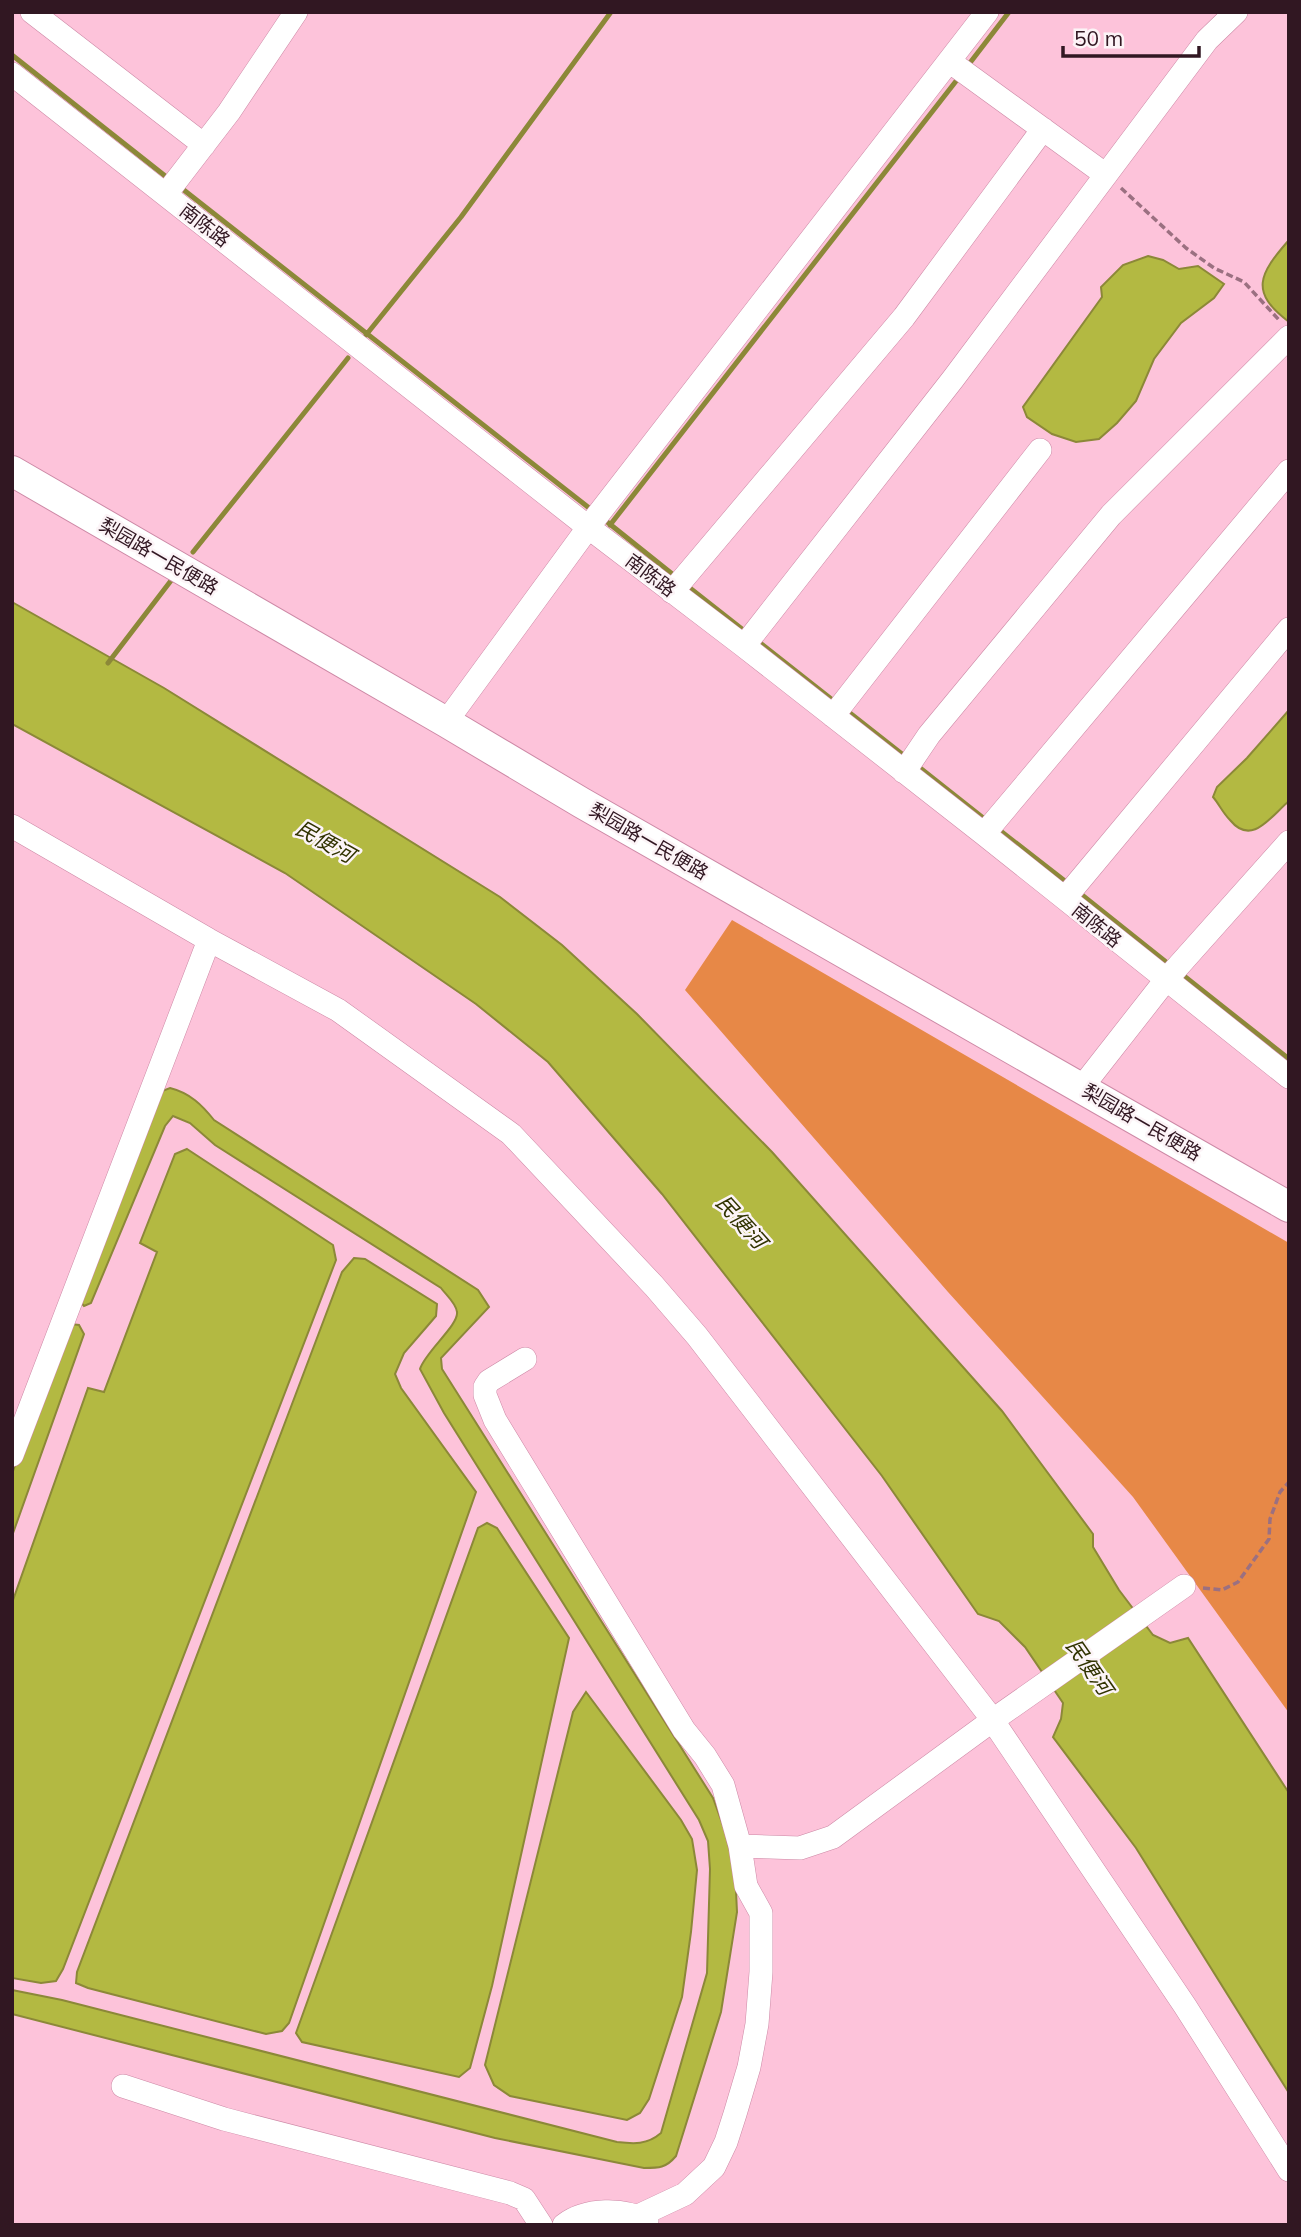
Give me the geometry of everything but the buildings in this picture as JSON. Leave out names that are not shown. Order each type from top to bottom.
[{"type":"main road","name":"梨园路一民便路","points":[[12,471],[582,803],[1289,1207]]},
{"type":"street","points":[[32,12],[204,145]]},
{"type":"street","points":[[172,187],[229,112],[296,12]]},
{"type":"street","points":[[446,722],[595,519],[958,68],[987,12]]},
{"type":"street","points":[[749,639],[953,379],[1207,40],[1236,12]]},
{"type":"street","points":[[958,68],[1106,175]]},
{"type":"street","name":"南陈路","points":[[12,74],[172,187],[749,639],[1172,973],[1289,1077]]},
{"type":"street","points":[[678,585],[904,317],[1043,129]]},
{"type":"street","points":[[909,765],[929,736],[1111,515],[1284,329]]},
{"type":"street","points":[[838,709],[1040,450]]},
{"type":"street","points":[[989,828],[1289,471]]},
{"type":"street","points":[[1070,892],[1286,636]]},
{"type":"street","points":[[12,826],[209,940],[338,1010],[511,1134],[654,1286],[697,1336],[993,1720],[1185,2006],[1289,2170]]},
{"type":"street","points":[[1082,1087],[1172,973],[1289,842]]},
{"type":"street","points":[[12,1455],[209,940]]},
{"type":"street","points":[[524,1359],[489,1381],[485,1387],[488,1405],[684,1730],[713,1768],[730,1804],[746,1886],[761,1913],[762,1931],[757,2024],[746,2079],[726,2143],[713,2167],[685,2194],[644,2221],[598,2212],[571,2220],[564,2225]]},
{"type":"street","points":[[740,1846],[800,1848],[832,1838],[993,1720],[1184,1586]]},
{"type":"street","points":[[123,2086],[224,2119],[510,2193],[524,2199],[541,2225]]},
{"type":"path","points":[[1106,175],[1186,248],[1214,268],[1244,282],[1284,329]]},
{"type":"path","points":[[1184,1586],[1222,1590],[1238,1582],[1269,1539],[1270,1518],[1280,1492],[1289,1482]]},
{"type":"shaded area","points":[[732,920],[1289,1243],[1289,1713],[1133,1497],[948,1292],[685,990]]},
{"type":"water","points":[[1289,240],[1289,322],[1268,301],[1263,282],[1271,263]]},
{"type":"water","points":[[1148,256],[1163,260],[1179,269],[1198,266],[1224,284],[1214,298],[1181,323],[1154,359],[1136,401],[1099,439],[1076,442],[1052,434],[1027,417],[1023,407],[1102,297],[1101,287],[1123,265]]},
{"type":"water","name":"民便河","points":[[12,602],[164,688],[500,897],[562,945],[637,1014],[772,1152],[1002,1411],[1093,1534],[1093,1547],[1119,1590],[1153,1635],[1170,1643],[1188,1638],[1289,1793],[1289,2093],[1136,1848],[1053,1737],[1061,1719],[1063,1703],[1025,1647],[999,1621],[978,1614],[882,1476],[662,1194],[548,1062],[476,1004],[285,873],[12,724]]},
{"type":"water","points":[[1289,710],[1289,801],[1254,830],[1238,828],[1213,797],[1217,787],[1247,758]]},
{"type":"water","points":[[170,1088],[190,1096],[214,1120],[478,1290],[489,1307],[441,1358],[442,1369],[713,1798],[735,1871],[737,1912],[721,2012],[676,2156],[665,2165],[644,2168],[495,2138],[12,2014],[12,1990],[62,2000],[617,2142],[635,2143],[651,2140],[661,2133],[707,1973],[710,1869],[708,1841],[699,1820],[444,1413],[420,1369],[456,1317],[455,1305],[441,1288],[215,1145],[190,1123],[173,1116],[165,1126],[91,1303],[84,1306],[77,1298],[157,1093]]},
{"type":"water","points":[[187,1149],[333,1245],[336,1260],[63,1969],[56,1981],[41,1983],[12,1978],[12,1603],[88,1388],[104,1392],[157,1252],[140,1243],[175,1154]]},
{"type":"water","points":[[354,1258],[365,1259],[437,1304],[436,1316],[404,1353],[395,1374],[401,1388],[476,1492],[289,2023],[282,2031],[266,2034],[88,1988],[76,1983],[77,1972],[342,1272]]},
{"type":"water","points":[[70,1324],[79,1325],[84,1334],[12,1536],[12,1474],[43,1385]]},
{"type":"water","points":[[487,1523],[497,1528],[569,1638],[492,1986],[470,2068],[459,2077],[302,2042],[296,2033],[478,1528]]},
{"type":"water","points":[[586,1692],[681,1820],[692,1839],[697,1870],[682,1997],[649,2099],[640,2113],[627,2120],[510,2096],[494,2085],[485,2065],[573,1712]]},
{"type":"waterway","points":[[366,335],[461,217],[611,12]]},
{"type":"waterway","points":[[966,68],[1009,12]]},
{"type":"waterway","points":[[12,55],[169,179]]},
{"type":"waterway","points":[[610,525],[960,76]]},
{"type":"waterway","points":[[180,187],[593,511]]},
{"type":"waterway","points":[[193,552],[348,358]]},
{"type":"waterway","points":[[601,517],[676,577]]},
{"type":"waterway","points":[[108,663],[173,578]]},
{"type":"waterway","points":[[686,585],[747,633]]},
{"type":"waterway","points":[[755,639],[835,702]]},
{"type":"waterway","points":[[846,710],[907,758]]},
{"type":"waterway","points":[[915,764],[987,821]]},
{"type":"waterway","points":[[998,829],[1070,885]]},
{"type":"waterway","points":[[1077,891],[1171,966]]},
{"type":"waterway","points":[[1179,972],[1289,1059]]}]
